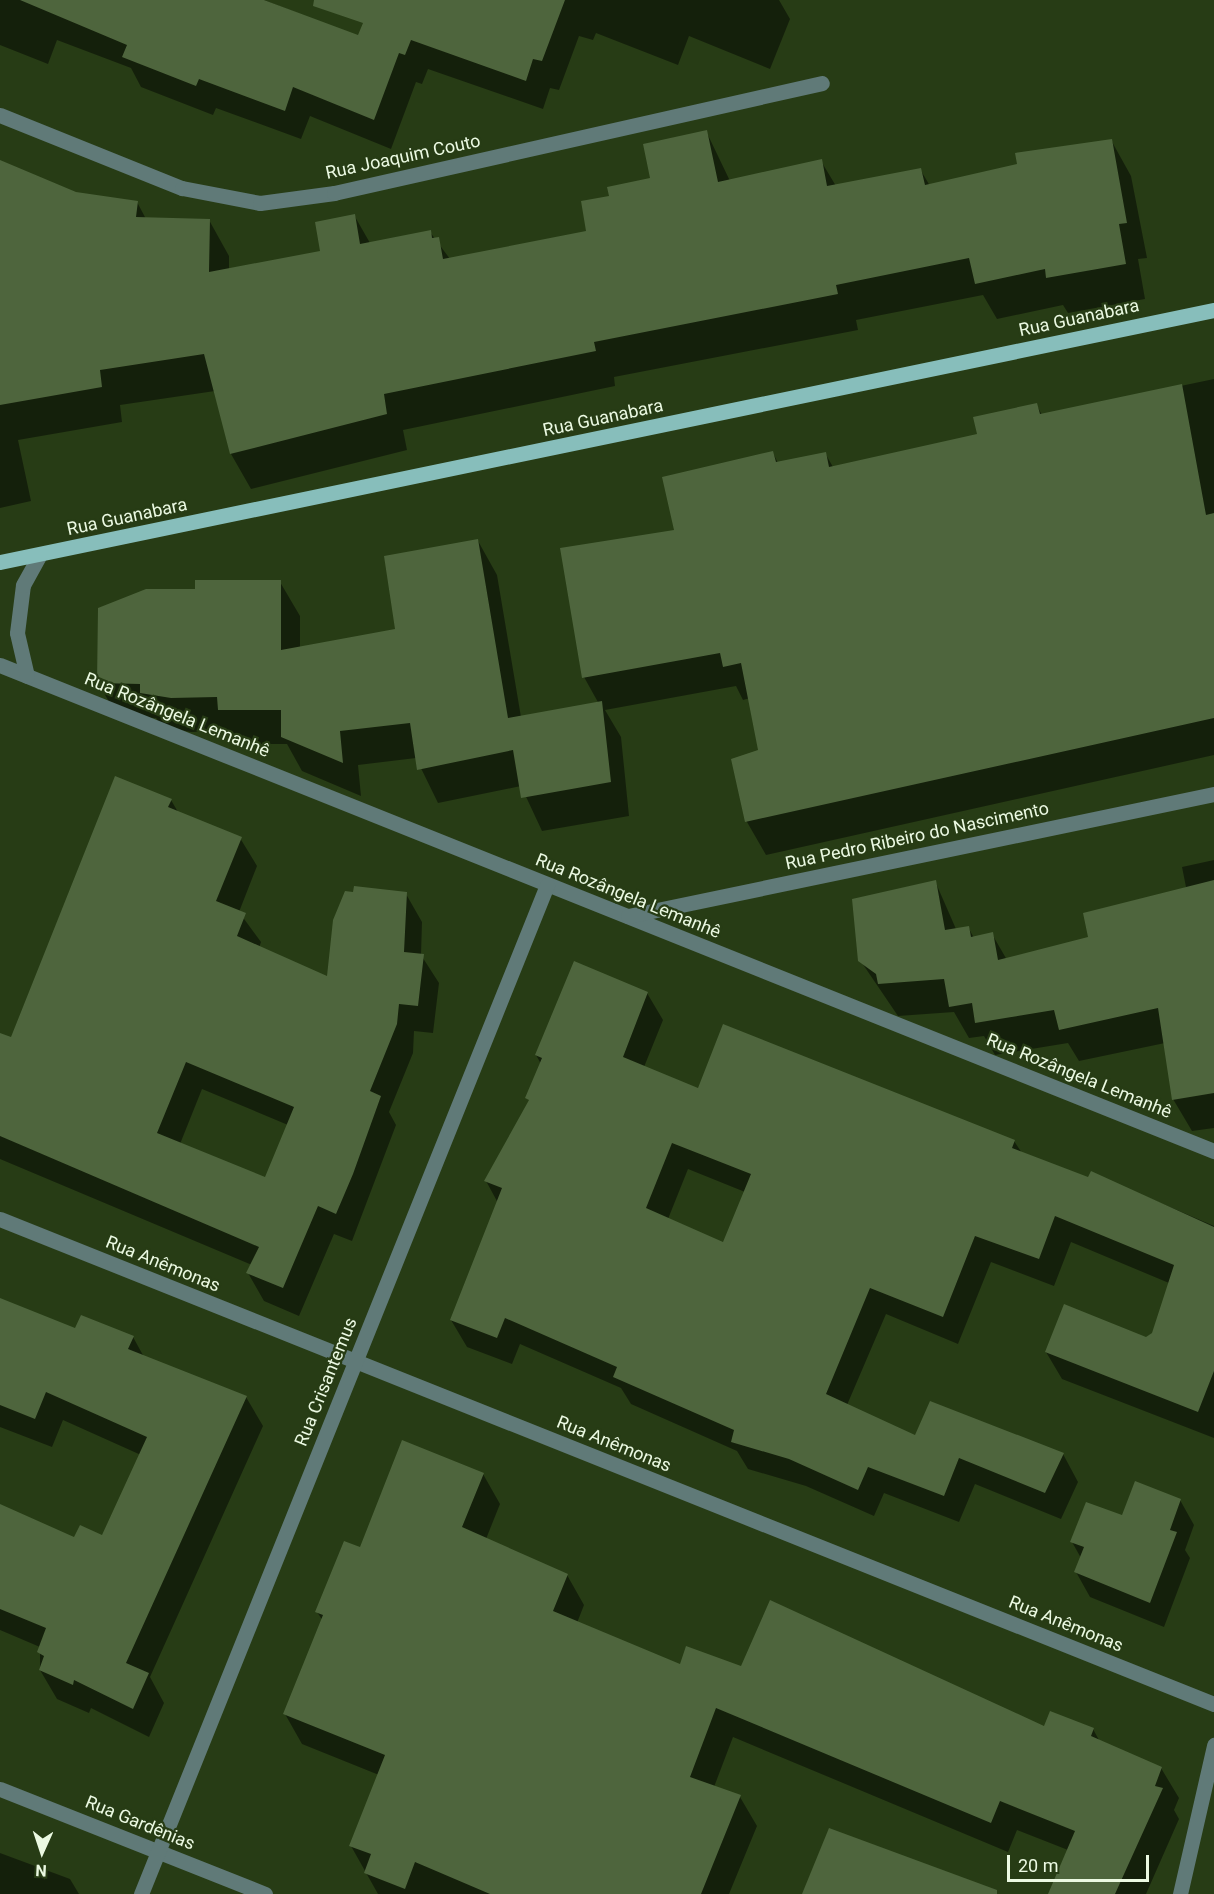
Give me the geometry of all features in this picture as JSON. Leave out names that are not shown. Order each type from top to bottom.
[{"type":"main road","name":"Rua Guanabara","points":[[0,562],[39,556],[1214,310]]},
{"type":"street","name":"Rua Joaquim Couto","points":[[0,115],[182,188],[260,203],[334,193],[822,84]]},
{"type":"street","points":[[27,676],[17,633],[23,585],[39,556]]},
{"type":"street","name":"Rua Rozângela Lemanhê","points":[[0,665],[1214,1151]]},
{"type":"street","name":"Rua Pedro Ribeiro do Nascimento","points":[[628,916],[1214,794]]},
{"type":"street","name":"Rua Crisantemus","points":[[141,1894],[547,885]]},
{"type":"street","name":"Rua Anêmonas","points":[[0,1219],[1214,1704]]},
{"type":"street","points":[[1180,1894],[1214,1745]]},
{"type":"street","name":"Rua Gardênias","points":[[0,1789],[265,1894]]},
{"type":"building","points":[[20,0],[264,0],[358,35],[363,23],[313,6],[314,0],[565,0],[542,61],[533,59],[526,81],[411,40],[405,55],[399,53],[374,120],[293,87],[285,111],[199,79],[196,86],[122,57],[127,45]]},
{"type":"building","points":[[707,130],[718,182],[822,159],[827,186],[921,168],[925,185],[1017,164],[1015,153],[1112,139],[1127,223],[1119,224],[1126,264],[1046,278],[1045,269],[975,284],[969,258],[836,285],[838,294],[594,342],[596,351],[384,394],[387,414],[230,454],[204,354],[100,370],[102,387],[0,405],[0,160],[76,192],[138,201],[136,217],[210,219],[209,272],[320,251],[315,222],[355,214],[360,244],[431,230],[432,238],[439,237],[443,259],[586,231],[581,201],[609,196],[607,187],[650,178],[643,144]]},
{"type":"building","points":[[1182,384],[1206,515],[1214,513],[1214,718],[745,822],[731,759],[758,750],[741,663],[723,667],[720,653],[582,678],[560,548],[674,530],[662,477],[773,451],[776,462],[826,452],[829,467],[977,434],[973,417],[1037,403],[1040,414]]},
{"type":"building","points":[[478,539],[508,718],[602,701],[611,782],[521,798],[513,750],[417,770],[410,723],[340,731],[343,763],[281,737],[281,710],[218,710],[217,697],[171,698],[140,693],[140,684],[97,683],[98,608],[146,589],[195,589],[195,580],[281,580],[281,650],[395,629],[384,556]]},
{"type":"building","points":[[115,776],[172,799],[168,807],[242,837],[216,901],[246,913],[237,936],[327,976],[333,920],[345,891],[353,892],[354,886],[407,892],[404,952],[424,954],[418,1006],[399,1004],[397,1024],[370,1091],[381,1096],[353,1174],[336,1214],[318,1206],[283,1288],[246,1273],[259,1247],[0,1136],[0,1033],[11,1037]],"holes":[[[186,1062],[294,1107],[265,1177],[157,1133]]]},
{"type":"building","points":[[936,880],[945,930],[969,926],[971,937],[993,932],[998,960],[1088,937],[1083,913],[1214,880],[1214,1093],[1172,1100],[1158,1008],[1059,1030],[1054,1010],[975,1023],[972,1003],[949,1007],[944,979],[878,984],[876,974],[858,961],[852,899]]},
{"type":"building","points":[[574,961],[648,992],[623,1057],[698,1088],[723,1024],[1015,1140],[1012,1148],[1088,1177],[1091,1171],[1214,1227],[1214,1371],[1198,1412],[1045,1352],[1064,1304],[1146,1337],[1152,1333],[1174,1265],[1055,1216],[1039,1259],[975,1236],[943,1317],[870,1288],[826,1394],[915,1435],[930,1401],[1064,1453],[1045,1493],[959,1458],[944,1496],[868,1467],[858,1490],[789,1459],[731,1442],[734,1430],[613,1377],[617,1367],[505,1318],[497,1338],[450,1320],[502,1188],[484,1181],[529,1100],[525,1098],[542,1058],[535,1055]],"holes":[[[672,1143],[751,1174],[723,1242],[646,1208]]]},
{"type":"building","points":[[0,1298],[75,1328],[81,1315],[134,1336],[128,1349],[247,1396],[126,1663],[149,1673],[133,1709],[74,1680],[73,1685],[39,1670],[44,1656],[37,1652],[46,1628],[0,1609],[0,1504],[74,1537],[80,1525],[102,1535],[147,1437],[46,1392],[35,1419],[0,1405]]},
{"type":"building","points":[[402,1440],[484,1473],[462,1527],[568,1574],[553,1611],[680,1664],[686,1646],[741,1666],[770,1600],[1044,1726],[1050,1711],[1094,1728],[1091,1736],[1162,1767],[1155,1786],[1163,1788],[1115,1894],[1048,1894],[1075,1831],[1000,1801],[991,1823],[716,1708],[690,1777],[741,1795],[701,1894],[490,1894],[415,1862],[405,1889],[364,1873],[371,1854],[349,1846],[385,1755],[283,1714],[323,1615],[315,1612],[344,1541],[360,1547]]},
{"type":"building","points":[[1135,1481],[1181,1499],[1170,1530],[1177,1532],[1150,1603],[1074,1572],[1084,1547],[1070,1542],[1086,1502],[1122,1515]]},
{"type":"building","points":[[829,1828],[997,1890],[997,1894],[802,1894]]}]
